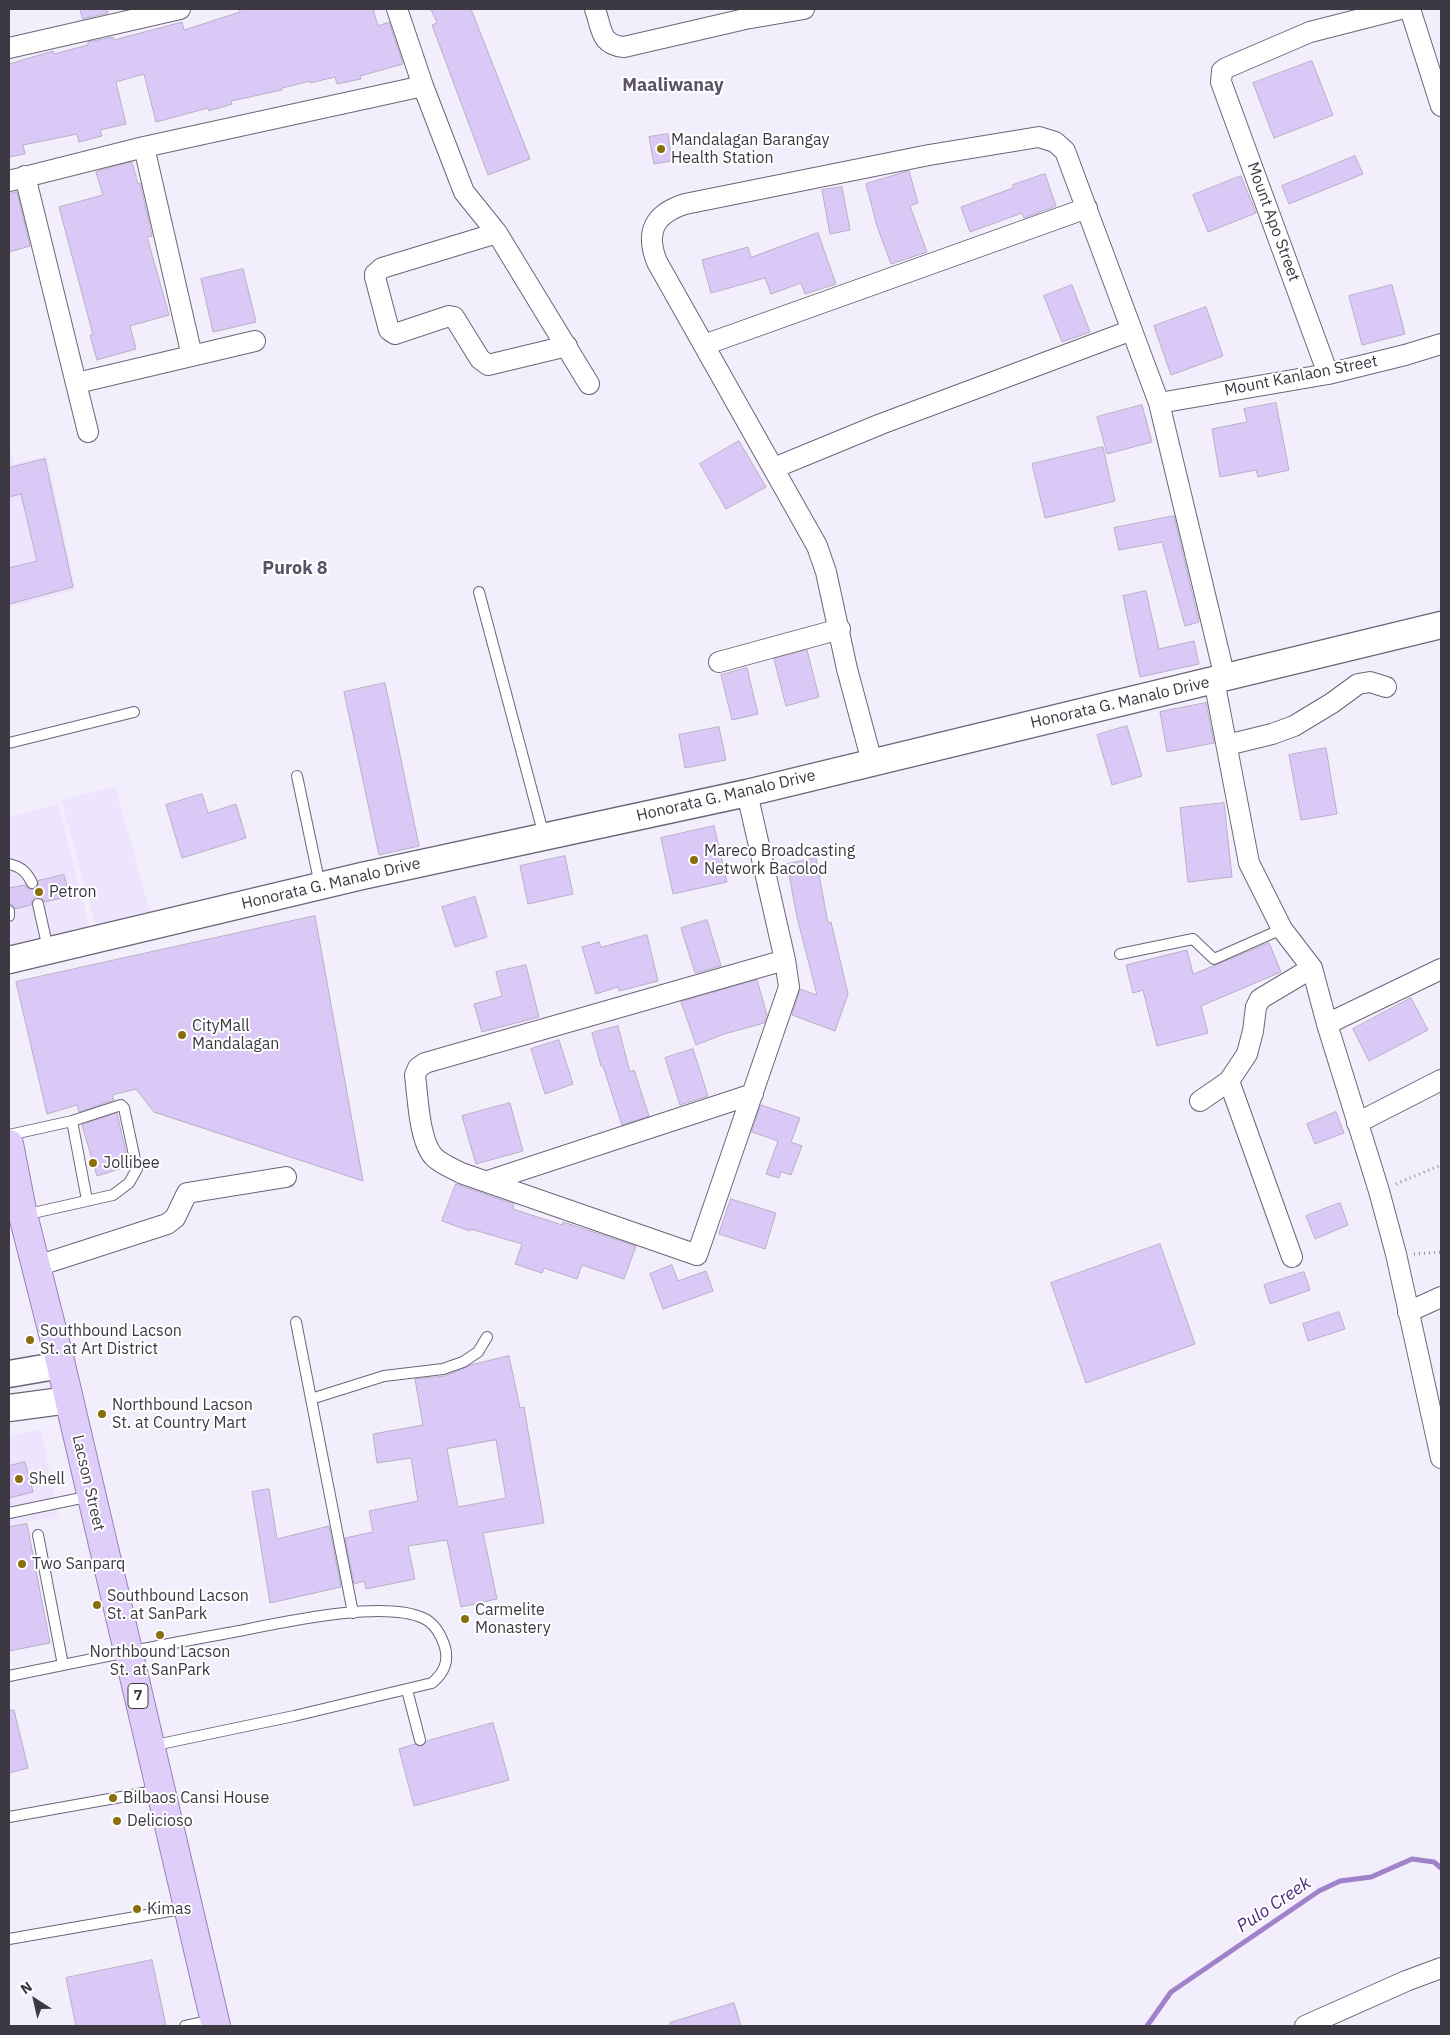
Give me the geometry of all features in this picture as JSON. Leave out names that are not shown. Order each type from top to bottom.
[{"type":"main road","name":"Lacson Street","points":[[9,1144],[24,1215],[216,2023]]},
{"type":"street","points":[[9,48],[180,9]]},
{"type":"street","points":[[397,9],[423,86],[464,192],[497,233],[589,384]]},
{"type":"street","points":[[595,9],[606,41],[614,46],[624,47],[745,19],[804,9]]},
{"type":"street","name":"Mount Apo Street","points":[[1328,374],[1221,82],[1222,71],[1310,32],[1400,9]]},
{"type":"street","points":[[1410,9],[1441,106]]},
{"type":"street","points":[[88,432],[77,383],[17,178],[144,147],[423,86]]},
{"type":"street","points":[[872,762],[846,669],[840,629],[823,559],[658,262],[652,249],[654,229],[659,218],[670,209],[685,204],[929,155],[1039,137],[1055,142],[1065,152],[1159,403],[1220,679],[1227,745],[1248,863],[1282,929],[1312,968],[1396,1254],[1441,1458]]},
{"type":"street","points":[[144,147],[192,356]]},
{"type":"street","points":[[704,345],[1087,208]]},
{"type":"street","points":[[497,233],[377,271],[375,277],[389,330],[394,334],[449,316],[454,317],[480,359],[488,365],[566,346]]},
{"type":"street","points":[[774,468],[881,424],[1132,330]]},
{"type":"street","points":[[77,383],[254,341]]},
{"type":"street","name":"Mount Kanlaon Street","points":[[1159,403],[1328,374],[1441,344]]},
{"type":"street","name":"Honorata G. Manalo Drive","points":[[9,960],[320,886],[747,793],[1441,626]]},
{"type":"street","points":[[719,662],[840,629]]},
{"type":"street","points":[[1227,745],[1272,734],[1294,726],[1358,684],[1370,682],[1386,687]]},
{"type":"street","points":[[747,793],[785,960],[788,987],[697,1255],[447,1166],[429,1152],[422,1127],[414,1075],[421,1066],[785,960]]},
{"type":"street","points":[[1200,1102],[1228,1081],[1247,1054],[1257,1002],[1312,968]]},
{"type":"street","points":[[1327,1024],[1441,969]]},
{"type":"street","points":[[1356,1123],[1441,1080]]},
{"type":"street","points":[[1228,1081],[1292,1257]]},
{"type":"street","points":[[488,1181],[753,1094]]},
{"type":"street","points":[[37,1266],[167,1224],[175,1218],[187,1193],[286,1177]]},
{"type":"street","points":[[1408,1312],[1441,1297]]},
{"type":"street","points":[[9,1374],[61,1365]]},
{"type":"street","points":[[9,1408],[69,1400]]},
{"type":"street","points":[[1305,2026],[1406,1981],[1441,1968]]},
{"type":"lane","points":[[479,592],[544,836]]},
{"type":"lane","points":[[9,743],[134,712]]},
{"type":"lane","points":[[297,776],[320,886]]},
{"type":"lane","points":[[9,864],[19,867],[26,872],[32,883]]},
{"type":"lane","points":[[38,904],[48,950]]},
{"type":"lane","points":[[1120,954],[1193,939],[1214,959],[1282,929]]},
{"type":"lane","points":[[9,1135],[72,1121],[116,1106],[124,1106],[137,1169],[134,1176],[122,1190],[113,1195],[24,1215]]},
{"type":"lane","points":[[72,1121],[87,1200]]},
{"type":"lane","points":[[296,1322],[353,1613]]},
{"type":"lane","points":[[310,1399],[384,1376],[443,1369],[463,1362],[478,1352],[488,1337]]},
{"type":"lane","points":[[9,1513],[92,1496]]},
{"type":"lane","points":[[38,1535],[62,1665]]},
{"type":"lane","points":[[9,1676],[128,1651],[278,1624],[371,1610],[398,1612],[424,1618],[440,1632],[447,1654],[445,1669],[432,1683],[150,1747]]},
{"type":"lane","points":[[407,1690],[420,1740]]},
{"type":"lane","points":[[9,1817],[161,1790]]},
{"type":"lane","points":[[9,1939],[188,1908]]},
{"type":"lane","points":[[185,2026],[216,2023]]},
{"type":"path","points":[[1379,1191],[1441,1165]]},
{"type":"path","points":[[1396,1254],[1441,1252]]},
{"type":"shaded area","points":[[9,445],[14,464],[47,456],[76,590],[9,607]]},
{"type":"shaded area","points":[[115,786],[151,915],[97,930],[61,801]]},
{"type":"shaded area","points":[[58,804],[90,928],[9,949],[9,817]]},
{"type":"shaded area","points":[[41,1429],[58,1516],[9,1525],[9,1436]]},
{"type":"building","points":[[80,9],[107,9],[108,13],[83,19]]},
{"type":"building","points":[[239,9],[373,9],[378,26],[389,22],[403,64],[360,76],[361,79],[337,84],[335,77],[310,83],[310,81],[282,88],[282,90],[231,101],[232,104],[209,111],[208,108],[156,122],[144,74],[116,82],[126,124],[100,130],[102,136],[79,142],[77,134],[23,145],[25,154],[9,157],[9,64],[53,51],[54,54],[88,45],[88,42],[113,37],[114,40],[182,22],[184,30],[240,12]]},
{"type":"building","points":[[431,9],[471,9],[530,159],[488,175],[432,25],[437,23]]},
{"type":"building","points":[[1312,61],[1333,115],[1274,138],[1253,83]]},
{"type":"building","name":"Mandalagan Barangay Health Station","points":[[668,134],[672,161],[654,164],[649,137]]},
{"type":"building","points":[[1355,156],[1363,174],[1289,204],[1282,186]]},
{"type":"building","points":[[132,162],[138,184],[140,183],[152,236],[147,237],[169,315],[130,326],[136,349],[97,360],[90,335],[93,335],[59,207],[103,195],[96,172]]},
{"type":"building","points":[[909,171],[918,203],[910,206],[927,252],[891,264],[877,226],[866,184]]},
{"type":"building","points":[[1045,174],[1056,206],[1024,218],[1022,213],[970,232],[961,207]]},
{"type":"building","points":[[1241,176],[1256,213],[1208,232],[1193,195]]},
{"type":"building","points":[[842,187],[850,230],[830,234],[822,190]]},
{"type":"building","points":[[17,192],[30,246],[9,252],[9,194]]},
{"type":"building","points":[[818,233],[836,284],[805,294],[801,283],[771,294],[765,278],[711,293],[702,260],[748,247],[751,257]]},
{"type":"building","points":[[243,269],[256,322],[213,332],[201,279]]},
{"type":"building","points":[[1072,285],[1090,332],[1062,342],[1044,296]]},
{"type":"building","points":[[1392,285],[1405,334],[1362,345],[1349,296]]},
{"type":"building","points":[[1206,307],[1223,356],[1171,375],[1154,326]]},
{"type":"building","points":[[1276,403],[1289,470],[1258,477],[1256,470],[1220,477],[1212,429],[1247,422],[1244,409]]},
{"type":"building","points":[[1142,405],[1152,442],[1107,454],[1097,417]]},
{"type":"building","points":[[739,441],[766,487],[726,509],[700,464]]},
{"type":"building","points":[[1103,447],[1115,501],[1045,518],[1032,464]]},
{"type":"building","points":[[45,459],[73,587],[9,604],[9,568],[37,561],[21,494],[9,497],[9,468]]},
{"type":"building","points":[[1174,516],[1199,622],[1185,626],[1162,542],[1119,550],[1114,528]]},
{"type":"building","points":[[1146,591],[1159,649],[1194,641],[1199,664],[1140,677],[1123,596]]},
{"type":"building","points":[[807,650],[819,697],[786,706],[774,659]]},
{"type":"building","points":[[747,668],[758,714],[732,720],[721,675]]},
{"type":"building","points":[[385,683],[419,846],[379,855],[344,692]]},
{"type":"building","points":[[1206,703],[1214,743],[1167,752],[1160,712]]},
{"type":"building","points":[[1127,726],[1142,776],[1112,785],[1097,735]]},
{"type":"building","points":[[719,727],[726,760],[685,768],[679,735]]},
{"type":"building","points":[[1326,748],[1337,814],[1301,820],[1289,755]]},
{"type":"building","points":[[202,794],[208,813],[236,804],[246,838],[182,858],[166,805]]},
{"type":"building","points":[[1224,803],[1232,877],[1188,882],[1180,808]]},
{"type":"building","name":"Mareco Broadcasting Network Bacolod","points":[[714,826],[727,882],[673,894],[661,838]]},
{"type":"building","points":[[565,856],[573,894],[528,904],[520,866]]},
{"type":"building","points":[[816,858],[828,923],[831,922],[848,994],[835,1031],[792,1015],[800,989],[817,995],[797,917],[787,864]]},
{"type":"building","name":"Petron","points":[[64,875],[70,896],[45,902],[41,898],[36,897],[31,905],[15,909],[13,905],[9,904],[9,888],[25,885],[29,889],[35,889],[38,886],[38,881]]},
{"type":"building","points":[[475,897],[487,937],[455,947],[442,907]]},
{"type":"building","name":"CityMall Mandalagan","points":[[315,916],[363,1181],[154,1112],[136,1089],[112,1095],[114,1100],[79,1112],[77,1105],[47,1114],[16,982]]},
{"type":"building","points":[[707,920],[721,966],[695,973],[681,928]]},
{"type":"building","points":[[647,935],[658,981],[619,991],[618,987],[596,994],[582,947],[599,942],[601,947]]},
{"type":"building","points":[[1269,943],[1281,972],[1201,1006],[1208,1033],[1157,1046],[1143,990],[1133,993],[1126,965],[1187,950],[1193,974]]},
{"type":"building","points":[[526,965],[539,1017],[482,1032],[474,1004],[502,996],[496,972]]},
{"type":"building","points":[[757,980],[767,1015],[764,1023],[724,1034],[696,1045],[681,1002]]},
{"type":"building","points":[[1411,998],[1428,1030],[1369,1061],[1353,1029]]},
{"type":"building","points":[[618,1026],[630,1072],[634,1070],[649,1116],[622,1125],[603,1066],[601,1066],[592,1033]]},
{"type":"building","points":[[559,1040],[573,1084],[545,1094],[531,1049]]},
{"type":"building","points":[[693,1049],[708,1096],[680,1105],[665,1058]]},
{"type":"building","points":[[510,1103],[523,1151],[476,1164],[462,1116]]},
{"type":"building","points":[[761,1105],[800,1118],[791,1142],[802,1146],[791,1175],[781,1172],[779,1178],[766,1174],[778,1141],[752,1132]]},
{"type":"building","points":[[1336,1112],[1344,1133],[1315,1144],[1307,1124]]},
{"type":"building","points":[[117,1113],[129,1166],[97,1176],[82,1125]]},
{"type":"building","points":[[456,1184],[514,1204],[513,1209],[562,1225],[563,1222],[636,1246],[624,1279],[582,1265],[577,1279],[544,1268],[542,1273],[515,1264],[522,1244],[471,1229],[470,1231],[442,1221]]},
{"type":"building","points":[[731,1199],[776,1213],[765,1249],[719,1234]]},
{"type":"building","points":[[1340,1203],[1348,1225],[1315,1239],[1306,1216]]},
{"type":"building","points":[[1160,1244],[1195,1344],[1086,1383],[1051,1283]]},
{"type":"building","points":[[672,1265],[678,1281],[706,1271],[713,1291],[663,1309],[650,1274]]},
{"type":"building","points":[[1304,1272],[1310,1290],[1270,1304],[1264,1285]]},
{"type":"building","points":[[1339,1312],[1345,1329],[1308,1341],[1303,1324]]},
{"type":"building","points":[[509,1356],[520,1408],[524,1407],[544,1523],[483,1533],[497,1599],[461,1607],[447,1540],[408,1546],[415,1579],[366,1589],[364,1581],[354,1584],[345,1538],[373,1532],[369,1511],[418,1501],[411,1458],[377,1463],[373,1434],[423,1425],[415,1379],[445,1376],[471,1365]],"holes":[[[496,1440],[506,1498],[458,1507],[447,1449]]]},
{"type":"building","name":"Shell","points":[[25,1462],[33,1492],[9,1498],[9,1466]]},
{"type":"building","points":[[269,1489],[277,1539],[329,1526],[341,1587],[270,1603],[252,1492]]},
{"type":"building","name":"Two Sanparq","points":[[27,1524],[50,1643],[9,1651],[9,1527]]},
{"type":"building","points":[[9,1710],[14,1710],[28,1768],[9,1773]]},
{"type":"building","points":[[493,1723],[509,1780],[414,1806],[399,1749],[415,1744],[422,1746],[427,1741]]},
{"type":"building","points":[[152,1960],[166,2026],[76,2026],[66,1978]]},
{"type":"building","points":[[734,2003],[741,2026],[670,2026],[670,2023]]},
{"type":"waterway","name":"Pulo Creek","points":[[1147,2026],[1171,1992],[1319,1891],[1340,1881],[1371,1877],[1412,1859],[1434,1862],[1441,1868]]},
{"type":"place","name":"Mandalagan Barangay Health Station","points":[[661,149]]},
{"type":"place","name":"Mareco Broadcasting Network Bacolod","points":[[694,860]]},
{"type":"place","name":"Petron","points":[[39,892]]},
{"type":"place","name":"CityMall Mandalagan","points":[[182,1035]]},
{"type":"place","name":"Jollibee","points":[[93,1163]]},
{"type":"place","name":"Southbound Lacson St. at Art District","points":[[30,1340]]},
{"type":"place","name":"Northbound Lacson St. at Country Mart","points":[[102,1414]]},
{"type":"place","name":"Shell","points":[[19,1479]]},
{"type":"place","name":"Two Sanparq","points":[[22,1564]]},
{"type":"place","name":"Southbound Lacson St. at SanPark","points":[[97,1605]]},
{"type":"place","name":"Carmelite Monastery","points":[[465,1619]]},
{"type":"place","name":"Northbound Lacson St. at SanPark","points":[[160,1635]]},
{"type":"place","name":"Bilbaos Cansi House","points":[[113,1798]]},
{"type":"place","name":"Delicioso","points":[[117,1821]]},
{"type":"place","name":"Kimas","points":[[137,1909]]},
{"type":"district","name":"Maaliwanay","points":[[673,86]]},
{"type":"district","name":"Purok 8","points":[[295,569]]}]
